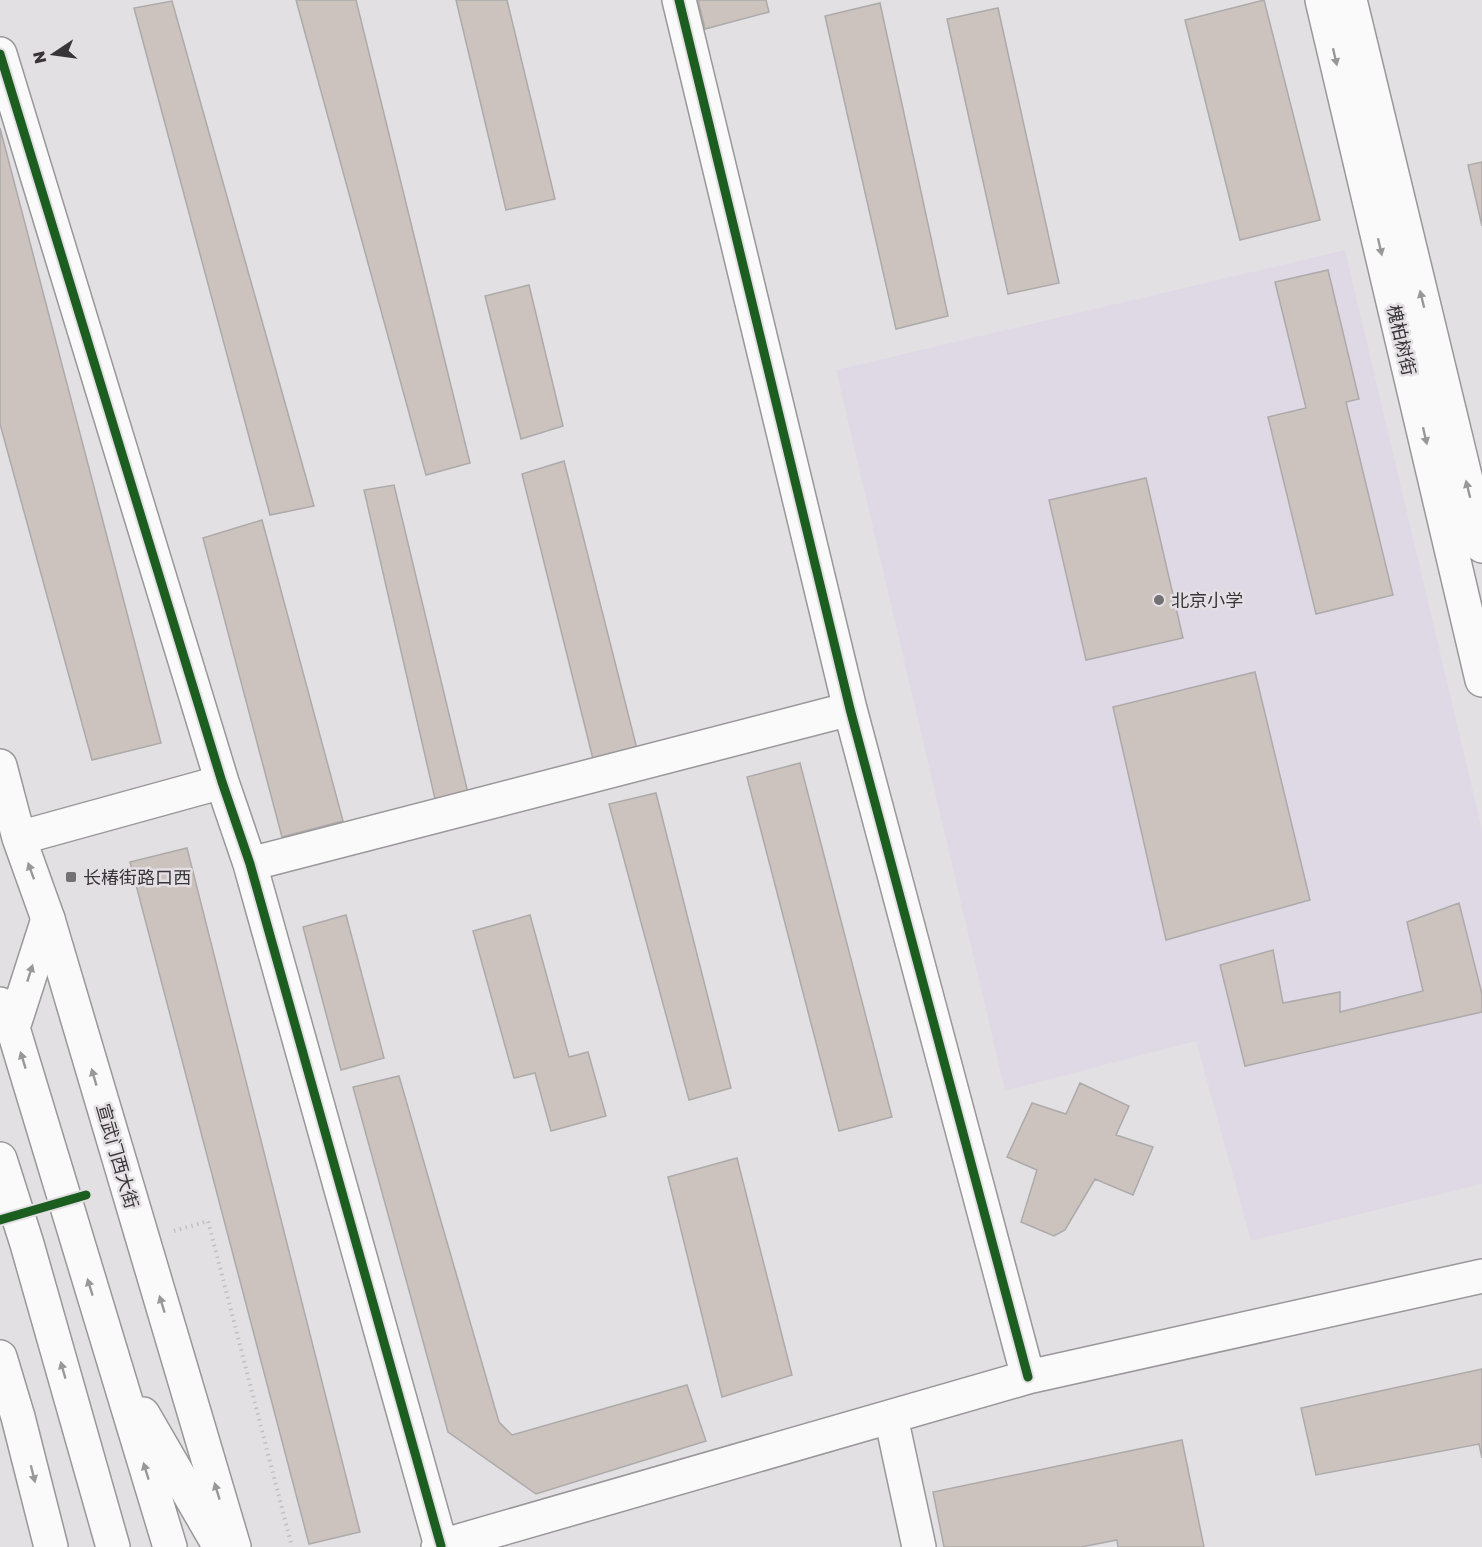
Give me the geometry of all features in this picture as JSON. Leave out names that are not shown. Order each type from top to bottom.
[{"type":"main road","points":[[679,0],[850,709],[1028,1377]]},
{"type":"main road","name":"槐柏树街","points":[[1322,0],[1482,680]]},
{"type":"main road","name":"槐柏树街","points":[[1350,0],[1482,546]]},
{"type":"main road","points":[[0,54],[222,782],[250,864],[439,1547],[1028,1377],[1482,1276]]},
{"type":"main road","points":[[250,864],[850,709]]},
{"type":"main road","name":"宣武门西大街","points":[[0,766],[19,838],[48,919],[234,1547]]},
{"type":"main road","points":[[19,838],[222,782]]},
{"type":"main road","points":[[48,919],[7,1016],[170,1547]]},
{"type":"main road","points":[[0,1159],[27,1244],[113,1547]]},
{"type":"main road","points":[[0,1357],[18,1417],[51,1547]]},
{"type":"main road","points":[[113,1363],[220,1547]]},
{"type":"main road","points":[[891,1417],[920,1547]]},
{"type":"path","points":[[142,1239],[208,1221],[292,1547]]},
{"type":"shaded area","name":"北京小学","points":[[1345,250],[1482,830],[1482,1184],[1251,1241],[1196,1041],[1005,1091],[836,370]]},
{"type":"building","points":[[296,0],[356,0],[470,463],[426,475]]},
{"type":"building","points":[[456,0],[507,0],[555,199],[506,210]]},
{"type":"building","points":[[698,0],[766,0],[769,12],[705,29]]},
{"type":"building","points":[[1264,0],[1320,220],[1240,240],[1185,20]]},
{"type":"building","points":[[172,1],[314,506],[270,515],[134,8]]},
{"type":"building","points":[[880,3],[948,316],[896,329],[825,16]]},
{"type":"building","points":[[998,8],[1059,283],[1008,294],[947,19]]},
{"type":"building","points":[[0,128],[161,743],[92,760],[0,424]]},
{"type":"building","points":[[1482,162],[1482,226],[1468,165]]},
{"type":"building","points":[[1328,270],[1359,399],[1346,402],[1393,595],[1316,614],[1268,417],[1306,408],[1275,282]]},
{"type":"building","points":[[529,285],[563,426],[521,439],[485,296]]},
{"type":"building","points":[[564,461],[637,749],[593,759],[522,474]]},
{"type":"building","points":[[1146,478],[1183,638],[1086,660],[1049,500]]},
{"type":"building","points":[[394,485],[468,793],[435,799],[364,490]]},
{"type":"building","points":[[262,520],[343,821],[282,837],[203,538]]},
{"type":"building","points":[[1255,672],[1310,900],[1166,940],[1113,707]]},
{"type":"building","points":[[800,763],[892,1117],[839,1131],[747,777]]},
{"type":"building","points":[[656,793],[731,1088],[689,1100],[609,804]]},
{"type":"building","points":[[187,848],[360,1532],[309,1544],[130,862]]},
{"type":"building","points":[[1459,903],[1482,994],[1482,1012],[1245,1066],[1220,965],[1273,950],[1283,1003],[1340,992],[1340,1012],[1423,991],[1407,922]]},
{"type":"building","points":[[346,915],[384,1058],[341,1070],[303,927]]},
{"type":"building","points":[[530,915],[569,1057],[588,1052],[606,1116],[551,1131],[535,1073],[514,1078],[473,931]]},
{"type":"building","points":[[399,1076],[499,1422],[512,1435],[687,1385],[706,1441],[536,1494],[448,1432],[353,1087]]},
{"type":"building","points":[[1080,1083],[1129,1106],[1116,1135],[1153,1147],[1133,1195],[1095,1179],[1065,1230],[1054,1236],[1021,1222],[1037,1170],[1007,1157],[1032,1103],[1066,1114]]},
{"type":"building","points":[[737,1158],[792,1375],[722,1397],[668,1177]]},
{"type":"building","points":[[1482,1369],[1482,1458],[1479,1444],[1316,1475],[1301,1408]]},
{"type":"building","points":[[1182,1440],[1204,1547],[1118,1547],[1117,1540],[1081,1547],[944,1547],[933,1492]]},
{"type":"cycle path","points":[[679,0],[850,709],[1028,1377]]},
{"type":"cycle path","points":[[0,54],[222,782],[250,864],[441,1546]]},
{"type":"cycle path","points":[[0,1220],[86,1195]]},
{"type":"place","name":"北京小学","points":[[1159,600]]},
{"type":"place","name":"长椿街路口西","points":[[71,877]]}]
